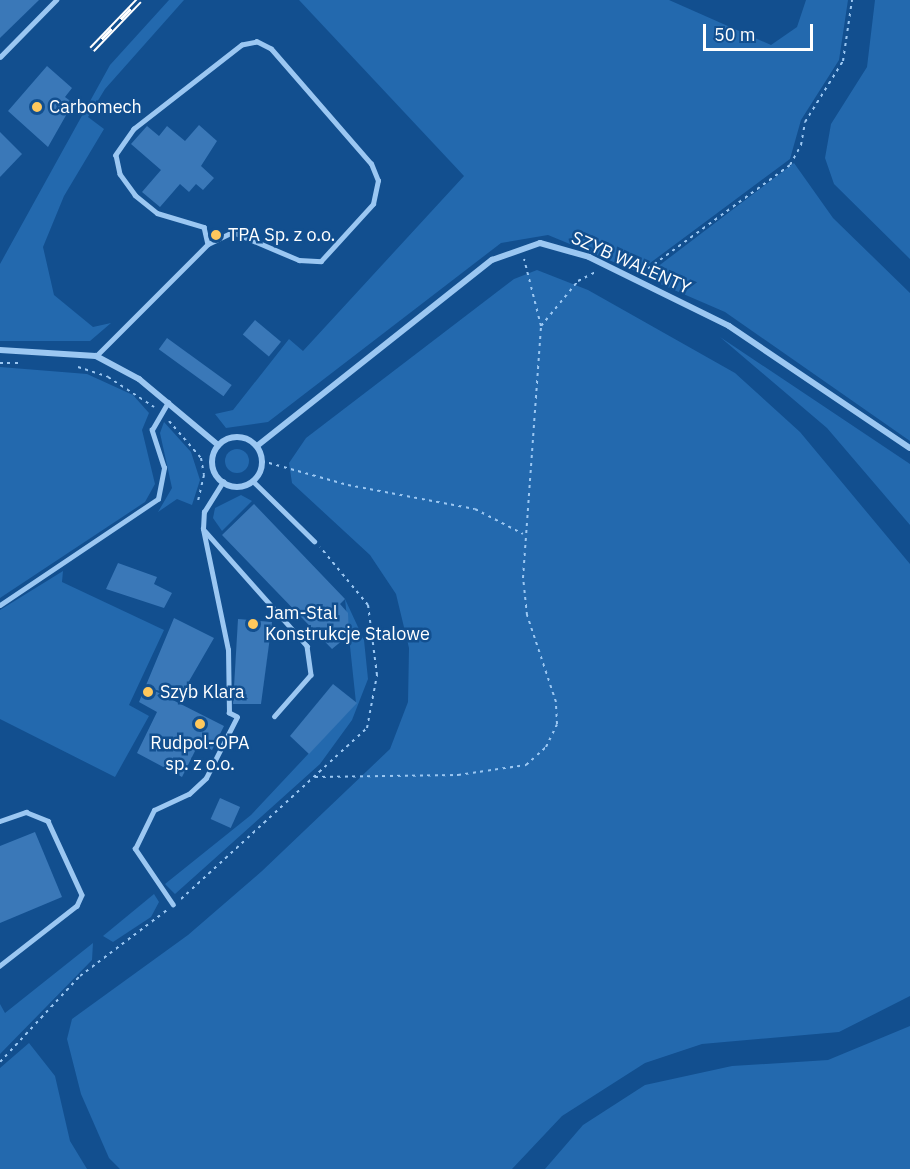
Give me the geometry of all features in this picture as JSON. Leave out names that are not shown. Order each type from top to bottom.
[{"type":"street","name":"SZYB WALENTY","points":[[257,446],[474,274],[519,248],[548,245],[608,266],[729,326],[910,448]]},
{"type":"street","points":[[0,350],[96,356],[168,402],[218,445]]},
{"type":"street","points":[[238,436],[257,446],[262,461],[253,481],[238,487],[223,482],[213,469],[218,445],[238,436]]},
{"type":"lane","points":[[0,57],[56,0]]},
{"type":"lane","points":[[96,356],[208,244],[233,232],[299,260],[321,261],[339,248],[377,195],[371,164],[271,49],[257,42],[242,45],[134,129],[116,155],[120,174],[135,195],[157,213],[204,227],[208,244]]},
{"type":"lane","points":[[0,605],[158,499],[164,468],[152,430],[159,412],[168,402]]},
{"type":"lane","points":[[253,481],[314,541]]},
{"type":"lane","points":[[173,905],[137,856],[137,842],[154,810],[198,787],[237,717],[229,713],[228,650],[203,529],[204,512],[223,482]]},
{"type":"lane","points":[[203,529],[307,646],[311,675],[275,716]]},
{"type":"lane","points":[[0,821],[26,812],[48,821],[82,895],[77,906],[0,966]]},
{"type":"path","points":[[652,266],[790,165],[801,145],[805,122],[843,61],[852,0]]},
{"type":"path","points":[[315,777],[496,770],[526,765],[546,747],[557,724],[556,702],[527,615],[523,534],[541,326],[519,248]]},
{"type":"path","points":[[541,326],[578,281],[608,266]]},
{"type":"path","points":[[0,363],[24,363]]},
{"type":"path","points":[[68,365],[108,377],[159,412],[201,458],[204,475],[194,512]]},
{"type":"path","points":[[262,461],[348,485],[475,509],[523,534]]},
{"type":"path","points":[[0,1062],[80,976],[173,905],[367,728],[377,675],[368,605],[356,584],[314,541]]},
{"type":"shaded area","points":[[169,0],[184,0],[105,89],[88,117],[104,129],[64,196],[43,247],[54,295],[93,327],[111,323],[90,341],[0,341],[0,264],[110,65]]},
{"type":"shaded area","points":[[299,0],[669,0],[771,45],[797,27],[806,0],[848,0],[839,60],[801,120],[790,159],[638,272],[548,235],[501,243],[268,422],[226,428],[215,414],[233,410],[289,339],[303,351],[464,176]]},
{"type":"shaded area","points":[[875,0],[910,0],[910,259],[834,184],[825,158],[831,124],[867,67]]},
{"type":"shaded area","points":[[794,163],[833,218],[910,293],[910,441],[725,312],[644,277]]},
{"type":"shaded area","points":[[537,270],[588,290],[735,373],[800,432],[910,564],[910,996],[839,1032],[702,1044],[645,1063],[562,1116],[512,1169],[120,1169],[109,1158],[81,1094],[67,1039],[72,1019],[188,935],[262,871],[390,749],[408,702],[409,648],[396,594],[370,555],[292,483],[289,463],[306,438],[514,279]]},
{"type":"shaded area","points":[[720,337],[910,464],[910,525],[827,428]]},
{"type":"shaded area","points":[[0,367],[87,374],[133,395],[149,413],[142,430],[155,484],[145,502],[0,598]]},
{"type":"shaded area","points":[[164,422],[191,452],[200,480],[192,505],[177,499],[158,512],[172,488],[160,433]]},
{"type":"shaded area","points":[[237,449],[242,450],[248,456],[248,466],[242,472],[237,473],[232,472],[226,466],[225,461],[226,456],[232,450]]},
{"type":"shaded area","points":[[241,495],[252,501],[222,531],[213,518],[215,508]]},
{"type":"shaded area","points":[[63,571],[62,582],[164,630],[129,705],[149,716],[115,777],[0,719],[0,610]]},
{"type":"shaded area","points":[[345,599],[364,640],[368,679],[352,720],[320,764],[175,894],[165,884],[251,815],[356,703]]},
{"type":"shaded area","points":[[154,894],[159,902],[151,917],[113,942],[103,936]]},
{"type":"shaded area","points":[[93,943],[92,960],[0,1054],[0,1004],[5,1013]]},
{"type":"shaded area","points":[[910,1026],[910,1169],[545,1169],[583,1125],[645,1085],[732,1066],[828,1060]]},
{"type":"shaded area","points":[[29,1043],[55,1076],[70,1141],[87,1169],[0,1169],[0,1068]]},
{"type":"building","points":[[0,0],[39,0],[0,38]]},
{"type":"building","points":[[47,66],[72,88],[65,97],[73,103],[48,147],[8,111]]},
{"type":"building","points":[[199,125],[217,141],[201,166],[214,178],[203,190],[196,184],[189,192],[180,184],[160,207],[142,192],[161,170],[131,144],[147,126],[159,136],[167,126],[185,141]]},
{"type":"building","points":[[0,132],[22,154],[0,177]]},
{"type":"building","points":[[255,320],[281,342],[269,356],[243,335]]},
{"type":"building","points":[[167,338],[232,385],[223,396],[159,349]]},
{"type":"building","points":[[254,504],[345,599],[340,604],[348,613],[349,635],[332,649],[222,535]]},
{"type":"building","points":[[118,563],[157,577],[154,584],[172,593],[164,608],[106,589]]},
{"type":"building","points":[[174,618],[214,638],[181,695],[151,689],[224,726],[212,750],[199,743],[182,777],[137,753],[157,712],[139,702]]},
{"type":"building","points":[[238,619],[272,622],[261,704],[233,704]]},
{"type":"building","points":[[333,684],[357,703],[309,754],[290,736]]},
{"type":"building","points":[[220,798],[240,807],[231,828],[211,819]]},
{"type":"building","points":[[35,832],[62,897],[0,923],[0,846]]},
{"type":"railway","points":[[92,49],[139,0]]},
{"type":"place","name":"Carbomech","points":[[37,107]]},
{"type":"place","name":"TPA Sp. z o.o.","points":[[216,235]]},
{"type":"place","name":"Jam-Stal Konstrukcje Stalowe","points":[[253,624]]},
{"type":"place","name":"Szyb Klara","points":[[148,692]]},
{"type":"place","name":"Rudpol-OPA sp. z o.o.","points":[[200,724]]}]
